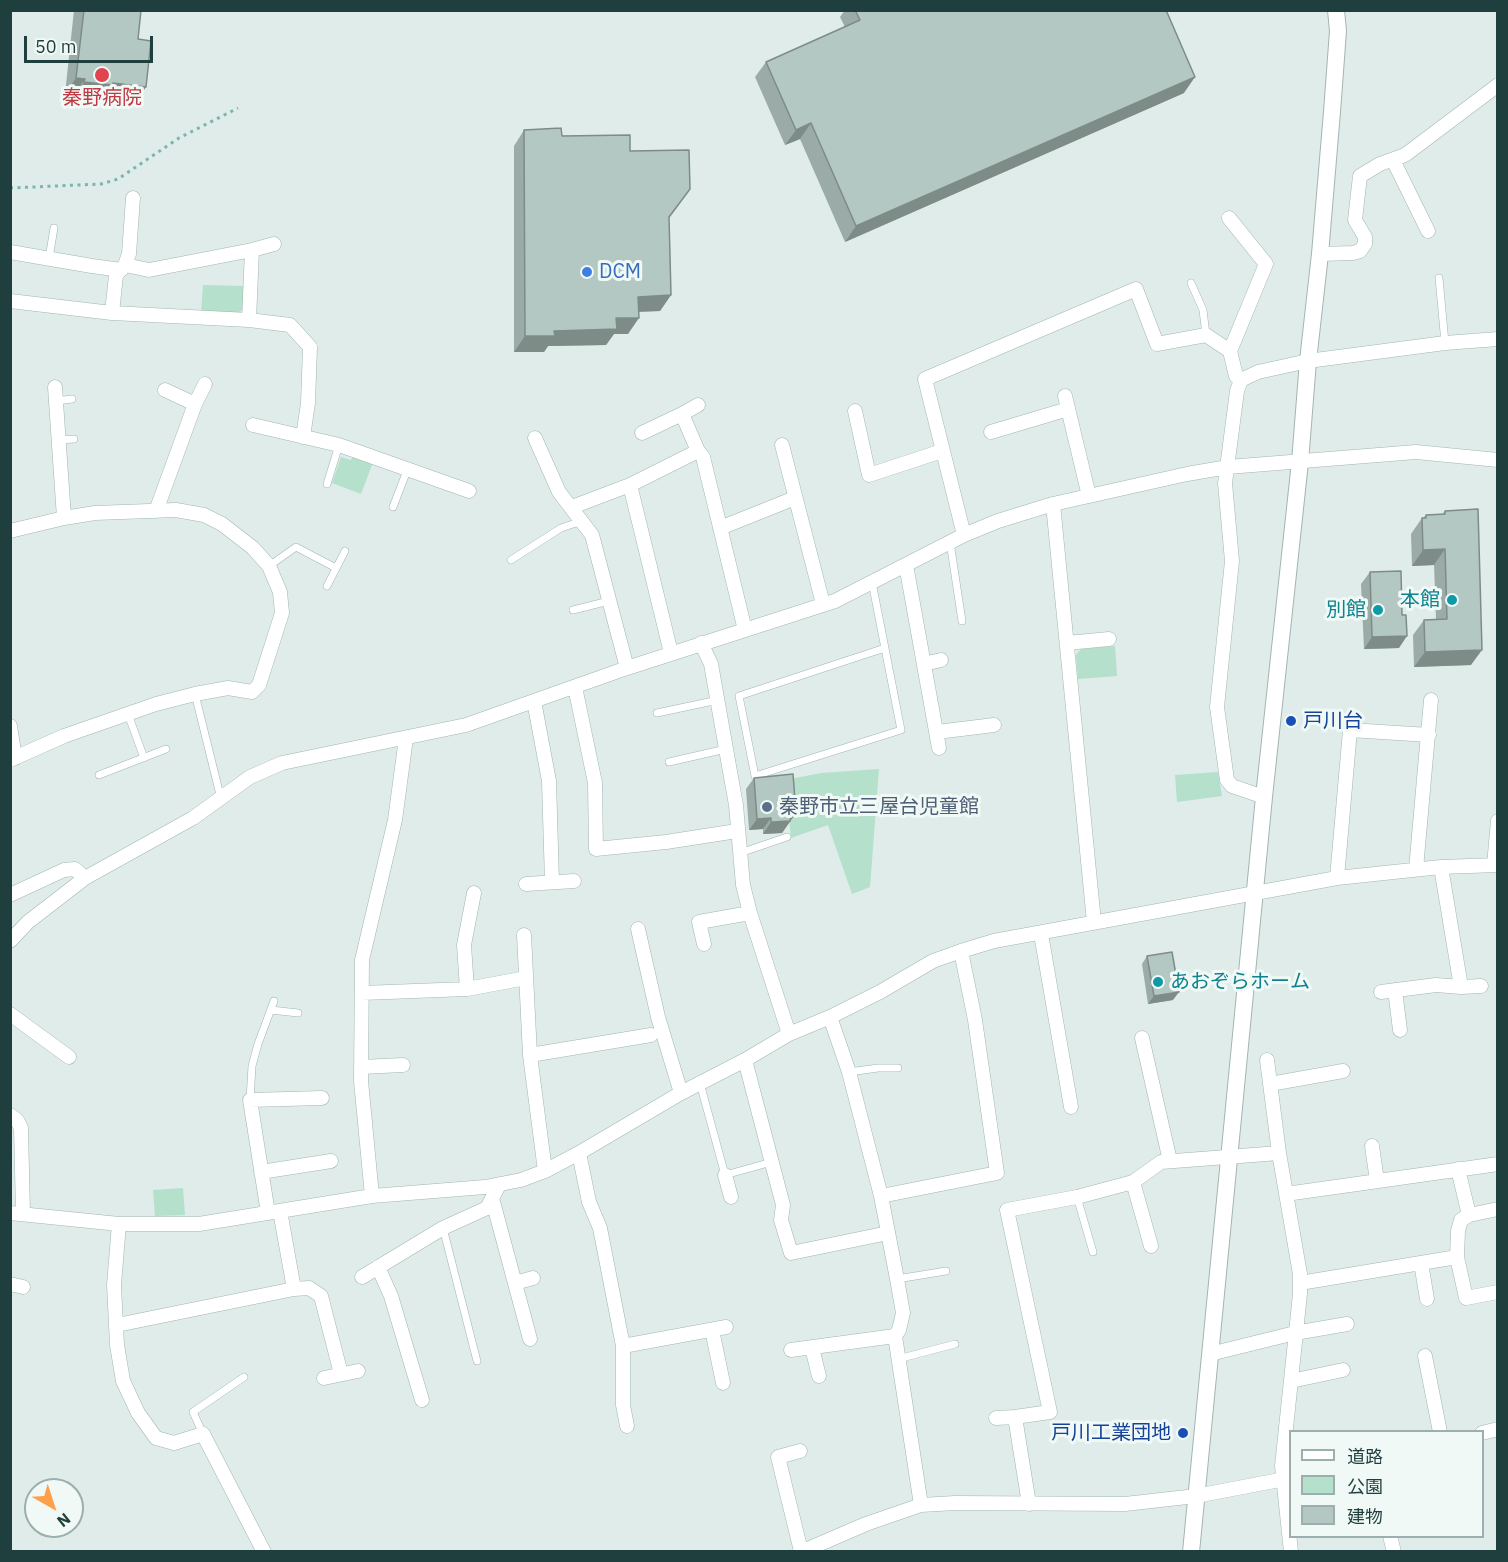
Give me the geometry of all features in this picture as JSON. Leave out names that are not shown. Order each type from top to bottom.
[{"type":"street","points":[[1191,1551],[1264,797],[1320,254],[1338,31],[1336,10]]},
{"type":"street","points":[[1320,254],[1342,255],[1360,251],[1365,244],[1365,237],[1355,220],[1360,176],[1380,164],[1404,155],[1497,85]]},
{"type":"street","points":[[1393,160],[1428,231]]},
{"type":"street","points":[[112,313],[116,275],[129,254],[133,198]]},
{"type":"street","points":[[1229,218],[1266,264],[1230,351],[1236,376],[1241,380]]},
{"type":"street","points":[[10,252],[49,259],[149,270],[274,244]]},
{"type":"street","points":[[249,320],[252,250]]},
{"type":"street","points":[[964,535],[925,379],[1136,289],[1157,344],[1206,335],[1230,351]]},
{"type":"street","points":[[10,301],[112,313],[249,320],[290,326],[310,347],[308,403],[303,437]]},
{"type":"street","points":[[1264,797],[1232,786],[1227,780],[1224,772],[1217,707],[1232,561],[1225,483],[1237,391],[1241,380],[1258,372],[1308,361],[1445,343],[1497,339]]},
{"type":"street","points":[[156,511],[195,404],[205,384]]},
{"type":"street","points":[[165,390],[195,404]]},
{"type":"street","points":[[56,394],[64,518]]},
{"type":"street","points":[[991,432],[1067,403],[1089,496]]},
{"type":"street","points":[[642,433],[698,405]]},
{"type":"street","points":[[855,411],[869,475],[942,451]]},
{"type":"street","points":[[1004,412],[1009,426]]},
{"type":"street","points":[[682,414],[698,451],[703,457],[745,630]]},
{"type":"street","points":[[253,425],[339,445],[469,491]]},
{"type":"street","points":[[535,438],[559,492],[592,535],[627,668]]},
{"type":"street","points":[[782,445],[823,604]]},
{"type":"street","points":[[572,507],[630,485],[698,451]]},
{"type":"street","points":[[10,941],[28,922],[85,878],[193,818],[250,777],[282,763],[466,725],[701,643],[835,601],[964,535],[998,521],[1053,504],[1228,467],[1416,452],[1497,460]]},
{"type":"street","points":[[630,485],[671,654]]},
{"type":"street","points":[[720,528],[795,498]]},
{"type":"street","points":[[1053,504],[1094,922]]},
{"type":"street","points":[[10,531],[95,513],[176,510],[204,515],[222,524],[253,548],[269,566],[280,592],[282,613],[259,686],[252,692],[228,688],[156,704],[64,736],[13,759],[10,726]]},
{"type":"street","points":[[906,565],[939,748]]},
{"type":"street","points":[[1067,643],[1109,639]]},
{"type":"street","points":[[701,643],[711,664],[718,700],[736,805],[743,885],[789,1034]]},
{"type":"street","points":[[924,664],[941,660]]},
{"type":"street","points":[[575,687],[595,783],[596,849],[666,842],[737,831]]},
{"type":"street","points":[[1416,869],[1431,700]]},
{"type":"street","points":[[534,701],[549,781],[552,882]]},
{"type":"street","points":[[937,732],[994,725]]},
{"type":"street","points":[[1337,878],[1350,730],[1428,735]]},
{"type":"street","points":[[372,1196],[361,1067],[363,960],[395,820],[406,738]]},
{"type":"street","points":[[10,1115],[17,1120],[21,1128],[17,1213],[119,1224],[199,1224],[372,1196],[499,1185],[544,1171],[789,1034],[831,1017],[933,962],[961,951],[994,941],[1337,878],[1416,869],[1496,865],[1497,821]]},
{"type":"street","points":[[1441,867],[1461,987]]},
{"type":"street","points":[[10,895],[64,870],[75,869],[85,878]]},
{"type":"street","points":[[526,884],[574,881]]},
{"type":"street","points":[[467,989],[464,945],[474,893]]},
{"type":"street","points":[[704,944],[699,922],[750,913]]},
{"type":"street","points":[[638,929],[658,1017],[681,1093]]},
{"type":"street","points":[[1041,934],[1071,1107]]},
{"type":"street","points":[[524,935],[530,1055],[544,1171]]},
{"type":"street","points":[[880,1196],[997,1173],[975,1020],[961,951]]},
{"type":"street","points":[[363,993],[467,989],[526,978]]},
{"type":"street","points":[[1400,1030],[1388,991],[1436,985],[1481,986]]},
{"type":"street","points":[[10,1014],[69,1057]]},
{"type":"street","points":[[831,1017],[849,1072],[880,1196],[897,1279],[903,1313],[899,1330],[895,1336],[921,1505]]},
{"type":"street","points":[[530,1055],[651,1035]]},
{"type":"street","points":[[1142,1038],[1170,1161]]},
{"type":"street","points":[[745,1060],[783,1205],[781,1220],[791,1253],[888,1233]]},
{"type":"street","points":[[1267,1060],[1300,1283],[1283,1455],[1289,1515]]},
{"type":"street","points":[[361,1067],[404,1065]]},
{"type":"street","points":[[1270,1084],[1343,1071]]},
{"type":"street","points":[[294,1289],[261,1172],[250,1100],[322,1098]]},
{"type":"street","points":[[1372,1146],[1377,1181]]},
{"type":"street","points":[[579,1153],[589,1203],[600,1228],[623,1346],[622,1405],[627,1426]]},
{"type":"street","points":[[996,1418],[1050,1412],[1007,1210],[1077,1197],[1133,1182],[1161,1162],[1279,1153]]},
{"type":"street","points":[[261,1172],[331,1161]]},
{"type":"street","points":[[1286,1194],[1497,1164]]},
{"type":"street","points":[[1458,1169],[1469,1215]]},
{"type":"street","points":[[725,1175],[731,1197]]},
{"type":"street","points":[[1133,1182],[1151,1246]]},
{"type":"street","points":[[362,1277],[443,1228],[487,1208],[499,1185]]},
{"type":"street","points":[[492,1198],[530,1339]]},
{"type":"street","points":[[1497,1209],[1469,1215],[1461,1220],[1458,1231],[1457,1257],[1466,1298],[1497,1292]]},
{"type":"street","points":[[119,1224],[114,1285],[117,1345],[123,1381],[138,1413],[156,1438],[174,1443],[202,1434],[264,1551]]},
{"type":"street","points":[[1300,1283],[1397,1261],[1421,1263],[1457,1257]]},
{"type":"street","points":[[1421,1263],[1426,1299]]},
{"type":"street","points":[[378,1268],[391,1296],[422,1400]]},
{"type":"street","points":[[515,1283],[533,1278]]},
{"type":"street","points":[[117,1325],[294,1289],[309,1288],[321,1296],[341,1374]]},
{"type":"street","points":[[1210,1354],[1295,1333],[1347,1324]]},
{"type":"street","points":[[623,1346],[726,1327]]},
{"type":"street","points":[[712,1330],[723,1383]]},
{"type":"street","points":[[791,1350],[895,1336]]},
{"type":"street","points":[[812,1348],[819,1376]]},
{"type":"street","points":[[1425,1356],[1440,1430]]},
{"type":"street","points":[[1291,1381],[1343,1370]]},
{"type":"street","points":[[324,1378],[358,1371]]},
{"type":"street","points":[[1015,1417],[1029,1503]]},
{"type":"street","points":[[800,1451],[778,1457],[801,1551],[866,1524],[921,1505],[955,1503],[1125,1504],[1196,1496],[1287,1479]]},
{"type":"lane","points":[[49,259],[54,228]]},
{"type":"lane","points":[[1439,278],[1445,343]]},
{"type":"lane","points":[[1191,283],[1203,310],[1206,335]]},
{"type":"lane","points":[[56,394],[72,399]]},
{"type":"lane","points":[[59,440],[74,439]]},
{"type":"lane","points":[[327,484],[339,445]]},
{"type":"lane","points":[[393,507],[408,468]]},
{"type":"lane","points":[[511,560],[561,528],[582,520]]},
{"type":"lane","points":[[950,542],[962,621]]},
{"type":"lane","points":[[269,566],[296,547],[336,568]]},
{"type":"lane","points":[[327,586],[345,551]]},
{"type":"lane","points":[[872,582],[884,639],[901,730],[755,776],[739,696],[885,648]]},
{"type":"lane","points":[[573,610],[609,600]]},
{"type":"lane","points":[[195,694],[221,799]]},
{"type":"lane","points":[[657,713],[718,700]]},
{"type":"lane","points":[[129,714],[144,758]]},
{"type":"lane","points":[[669,762],[726,748]]},
{"type":"lane","points":[[99,775],[166,749]]},
{"type":"lane","points":[[740,853],[787,837]]},
{"type":"lane","points":[[250,1100],[252,1066],[274,1001]]},
{"type":"lane","points":[[270,1010],[298,1013]]},
{"type":"lane","points":[[849,1072],[898,1068]]},
{"type":"lane","points":[[700,1083],[725,1175],[772,1162]]},
{"type":"lane","points":[[1077,1197],[1093,1252]]},
{"type":"lane","points":[[443,1228],[477,1361]]},
{"type":"lane","points":[[897,1279],[946,1271]]},
{"type":"lane","points":[[898,1359],[955,1344]]},
{"type":"lane","points":[[202,1434],[193,1412],[244,1377]]},
{"type":"path","points":[[10,188],[102,184],[118,179],[179,138],[238,108]]},
{"type":"green space","points":[[203,285],[244,286],[244,308],[238,314],[201,312]]},
{"type":"green space","points":[[353,456],[373,462],[361,494],[332,483],[341,457],[351,460]]},
{"type":"green space","points":[[1115,646],[1117,676],[1078,679],[1076,655],[1081,649]]},
{"type":"green space","points":[[879,769],[870,887],[852,894],[828,825],[791,838],[785,780],[821,773]]},
{"type":"green space","points":[[1218,772],[1222,796],[1177,802],[1175,775]]},
{"type":"green space","points":[[183,1188],[185,1215],[155,1216],[153,1190]]},
{"type":"building","name":"秦野病院","points":[[84,10],[141,10],[138,39],[151,41],[146,87],[84,82],[85,79],[76,78]]},
{"type":"building","points":[[855,10],[1166,10],[1195,77],[856,226],[811,123],[796,130],[766,62],[860,20]]},
{"type":"building","name":"DCM","points":[[561,128],[562,136],[630,135],[630,151],[689,150],[690,189],[669,217],[671,295],[638,297],[639,318],[616,318],[617,329],[554,331],[555,336],[525,336],[524,130]]},
{"type":"building","name":"本館","points":[[1478,509],[1482,650],[1425,652],[1424,620],[1447,619],[1445,549],[1423,550],[1422,518],[1426,518],[1426,515],[1445,514],[1445,511]]},
{"type":"building","points":[[1401,571],[1402,615],[1406,615],[1407,636],[1372,637],[1370,572]]},
{"type":"building","points":[[793,774],[796,813],[791,813],[790,821],[771,822],[771,818],[757,819],[754,778]]},
{"type":"building","name":"あおぞらホーム","points":[[1172,952],[1179,992],[1154,996],[1147,956]]},
{"type":"place","name":"秦野病院","points":[[102,75]]},
{"type":"place","name":"DCM","points":[[587,272]]},
{"type":"place","name":"本館","points":[[1452,600]]},
{"type":"place","name":"別館","points":[[1378,610]]},
{"type":"place","name":"戸川台","points":[[1291,721]]},
{"type":"place","name":"秦野市立三屋台児童館","points":[[767,807]]},
{"type":"place","name":"あおぞらホーム","points":[[1158,982]]},
{"type":"place","name":"戸川工業団地","points":[[1183,1433]]}]
